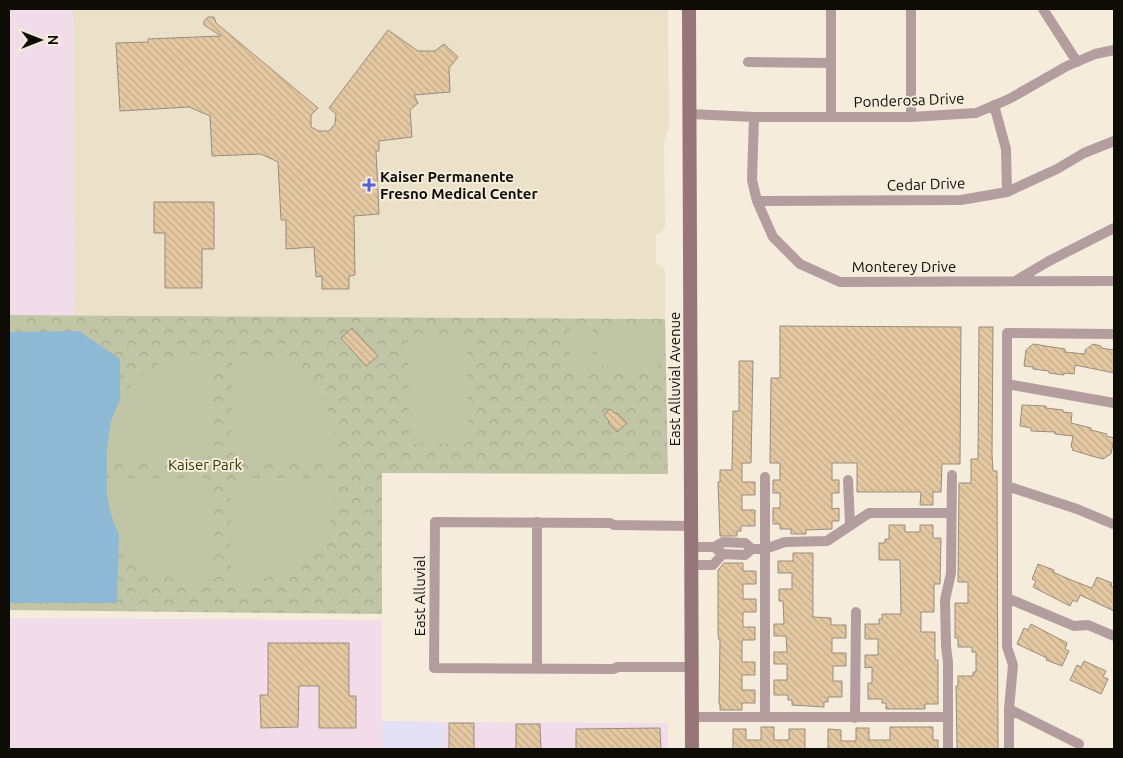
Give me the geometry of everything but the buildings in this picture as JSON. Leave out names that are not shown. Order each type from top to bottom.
[{"type":"main road","name":"East Alluvial Avenue","points":[[690,9],[690,565],[692,749]]},
{"type":"street","points":[[831,9],[831,116]]},
{"type":"street","points":[[911,9],[912,118]]},
{"type":"street","points":[[1043,9],[1077,62]]},
{"type":"street","name":"Ponderosa Drive","points":[[690,114],[754,118],[831,116],[912,118],[976,113],[1077,62],[1096,54],[1114,50]]},
{"type":"street","points":[[748,62],[831,63]]},
{"type":"street","points":[[994,105],[1006,149],[1007,192]]},
{"type":"street","name":"Monterey Drive","points":[[754,118],[752,180],[757,201],[773,237],[800,264],[840,282],[1114,281]]},
{"type":"street","name":"Cedar Drive","points":[[757,201],[961,200],[1007,192],[1057,169],[1084,153],[1114,141]]},
{"type":"street","points":[[1016,280],[1114,228]]},
{"type":"street","points":[[1009,749],[1009,709],[1013,665],[1007,647],[1007,333],[1114,334]]},
{"type":"street","points":[[1007,384],[1114,402]]},
{"type":"street","points":[[948,749],[946,600],[951,573],[952,475]]},
{"type":"street","points":[[764,717],[765,478]]},
{"type":"street","points":[[848,480],[850,524]]},
{"type":"street","points":[[1007,486],[1077,509],[1113,524]]},
{"type":"street","points":[[691,547],[714,547],[723,542],[745,543],[752,549],[765,549],[785,542],[827,541],[869,513],[951,513]]},
{"type":"street","name":"East Alluvial","points":[[690,526],[537,522],[435,522],[434,668],[691,667]]},
{"type":"street","points":[[537,522],[537,669]]},
{"type":"street","points":[[714,547],[723,554],[745,555],[752,549]]},
{"type":"street","points":[[690,565],[713,565],[723,554]]},
{"type":"street","points":[[1007,598],[1074,626],[1088,625],[1114,636]]},
{"type":"street","points":[[855,718],[856,612]]},
{"type":"street","points":[[1009,709],[1079,744]]},
{"type":"street","points":[[691,718],[948,716]]},
{"type":"shaded area","points":[[9,9],[73,9],[74,315],[9,315]]},
{"type":"shaded area","name":"Kaiser Permanente Fresno Medical Center","points":[[73,9],[668,9],[669,125],[664,143],[665,227],[656,235],[656,262],[665,269],[665,319],[74,315]]},
{"type":"shaded area","points":[[9,618],[382,620],[382,749],[9,749]]},
{"type":"shaded area","points":[[382,721],[444,722],[444,749],[382,749]]},
{"type":"shaded area","points":[[444,722],[668,723],[668,749],[444,749]]},
{"type":"green space","name":"Kaiser Park","points":[[9,315],[665,319],[668,474],[382,473],[382,614],[9,610]]},
{"type":"green space","points":[[605,328],[654,328],[659,330],[662,346],[661,362],[654,367],[605,367],[599,360],[596,345],[600,330]]},
{"type":"green space","points":[[570,329],[593,329],[593,368],[570,368]]},
{"type":"green space","points":[[467,337],[468,443],[409,444],[408,338]]},
{"type":"green space","points":[[212,354],[213,452],[206,459],[107,459],[111,421],[115,409],[130,387],[139,378],[149,370],[173,358],[185,355]]},
{"type":"green space","points":[[232,354],[273,359],[302,374],[313,385],[329,412],[336,442],[337,458],[238,459],[231,452]]},
{"type":"green space","points":[[107,478],[206,478],[213,484],[213,583],[189,582],[169,577],[150,568],[135,556],[123,540],[114,522],[109,501]]},
{"type":"green space","points":[[238,478],[336,478],[336,497],[328,526],[320,542],[297,565],[282,573],[266,578],[249,582],[231,583],[231,484]]},
{"type":"water","points":[[79,331],[120,359],[120,400],[111,421],[107,447],[107,497],[112,518],[119,535],[117,603],[9,603],[9,332]]},
{"type":"place","name":"Kaiser Permanente Fresno Medical Center","points":[[369,185]]}]
